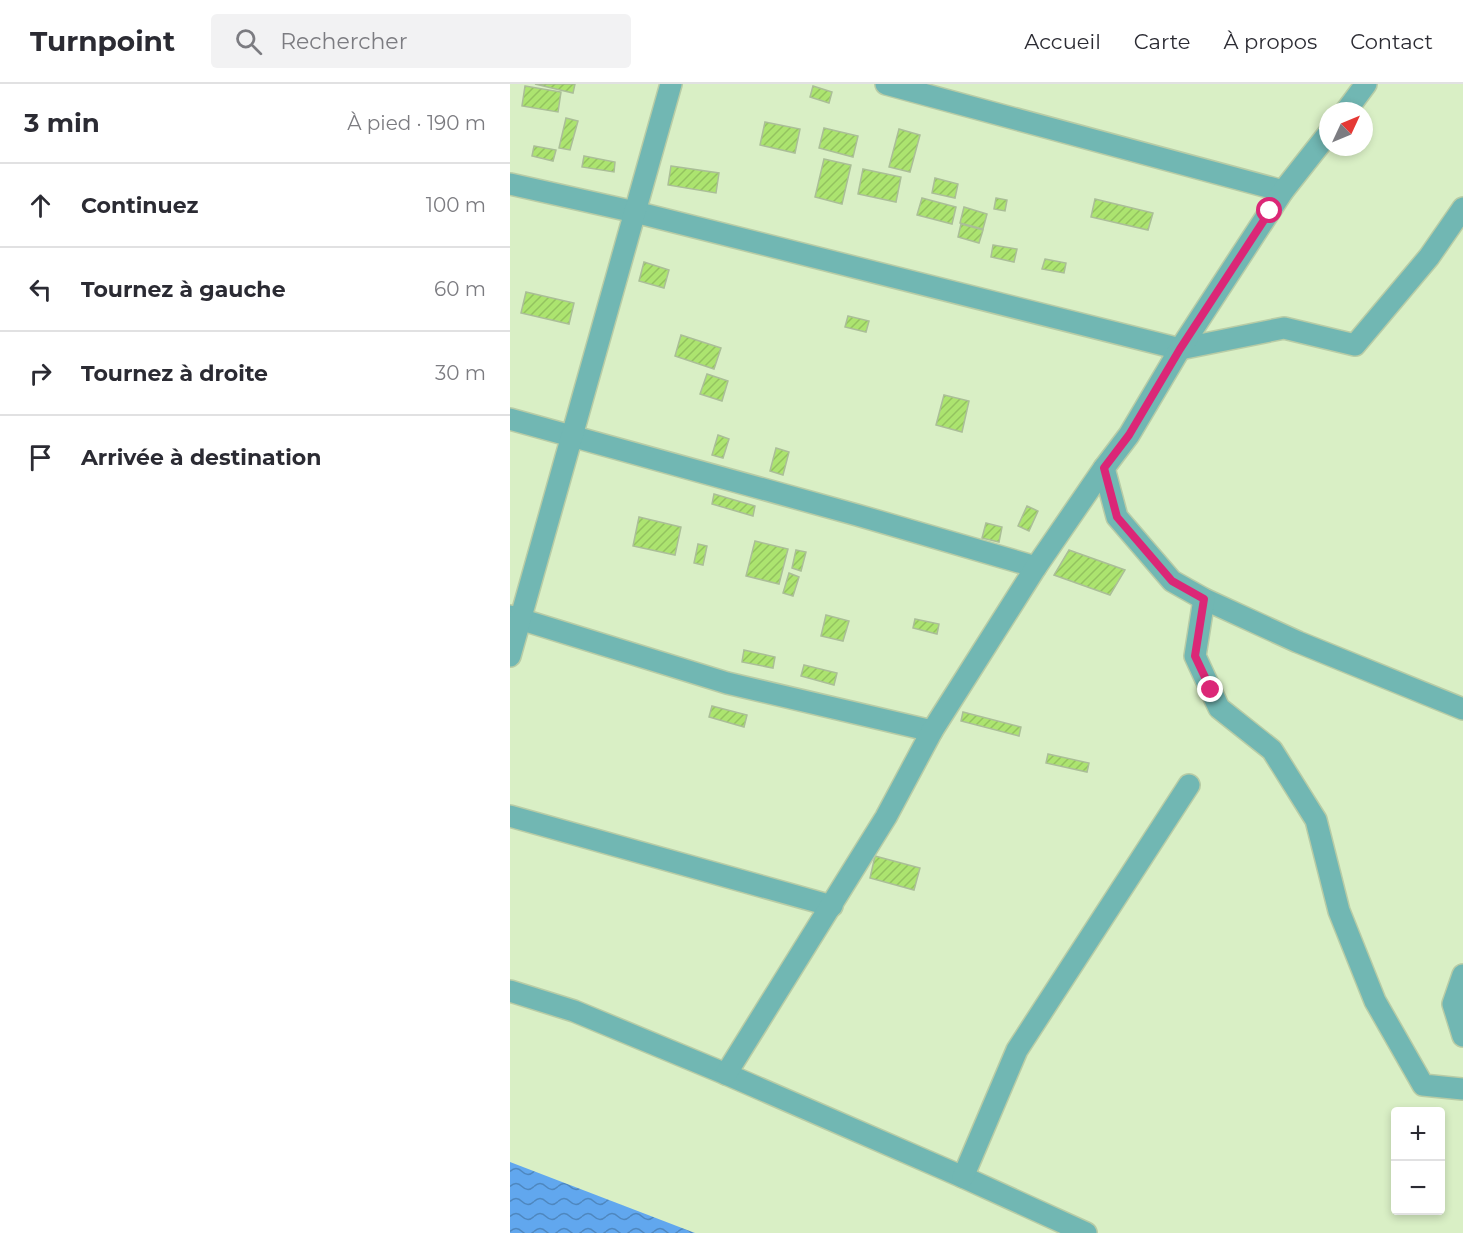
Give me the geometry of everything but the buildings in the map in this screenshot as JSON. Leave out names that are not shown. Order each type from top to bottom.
[{"type":"street","points":[[510,656],[515,617],[571,437],[671,84]]},
{"type":"street","points":[[886,84],[1283,191]]},
{"type":"street","points":[[1353,102],[1366,84]]},
{"type":"street","points":[[726,1074],[886,817],[932,731],[1036,567],[1129,435],[1180,349],[1283,191],[1319,145]]},
{"type":"street","points":[[510,184],[635,212],[1180,349],[1284,328],[1355,345],[1429,257],[1463,208]]},
{"type":"street","points":[[510,419],[858,515],[1036,567]]},
{"type":"street","points":[[1104,468],[1117,517],[1172,581],[1204,599],[1298,642],[1463,709]]},
{"type":"street","points":[[1204,599],[1195,656],[1219,708],[1272,750],[1316,820],[1339,911],[1376,1001],[1423,1085],[1463,1089]]},
{"type":"street","points":[[515,617],[727,683],[932,731]]},
{"type":"street","points":[[963,1178],[1017,1050],[1189,785]]},
{"type":"street","points":[[510,816],[832,906]]},
{"type":"street","points":[[1463,975],[1453,1004],[1463,1036]]},
{"type":"street","points":[[510,991],[574,1011],[726,1074],[1086,1233]]},
{"type":"water","points":[[510,1162],[695,1233],[510,1233]]},
{"type":"route","points":[[1211,690],[1195,656],[1204,599],[1172,581],[1117,517],[1104,468],[1129,435],[1180,349],[1270,211]]}]
